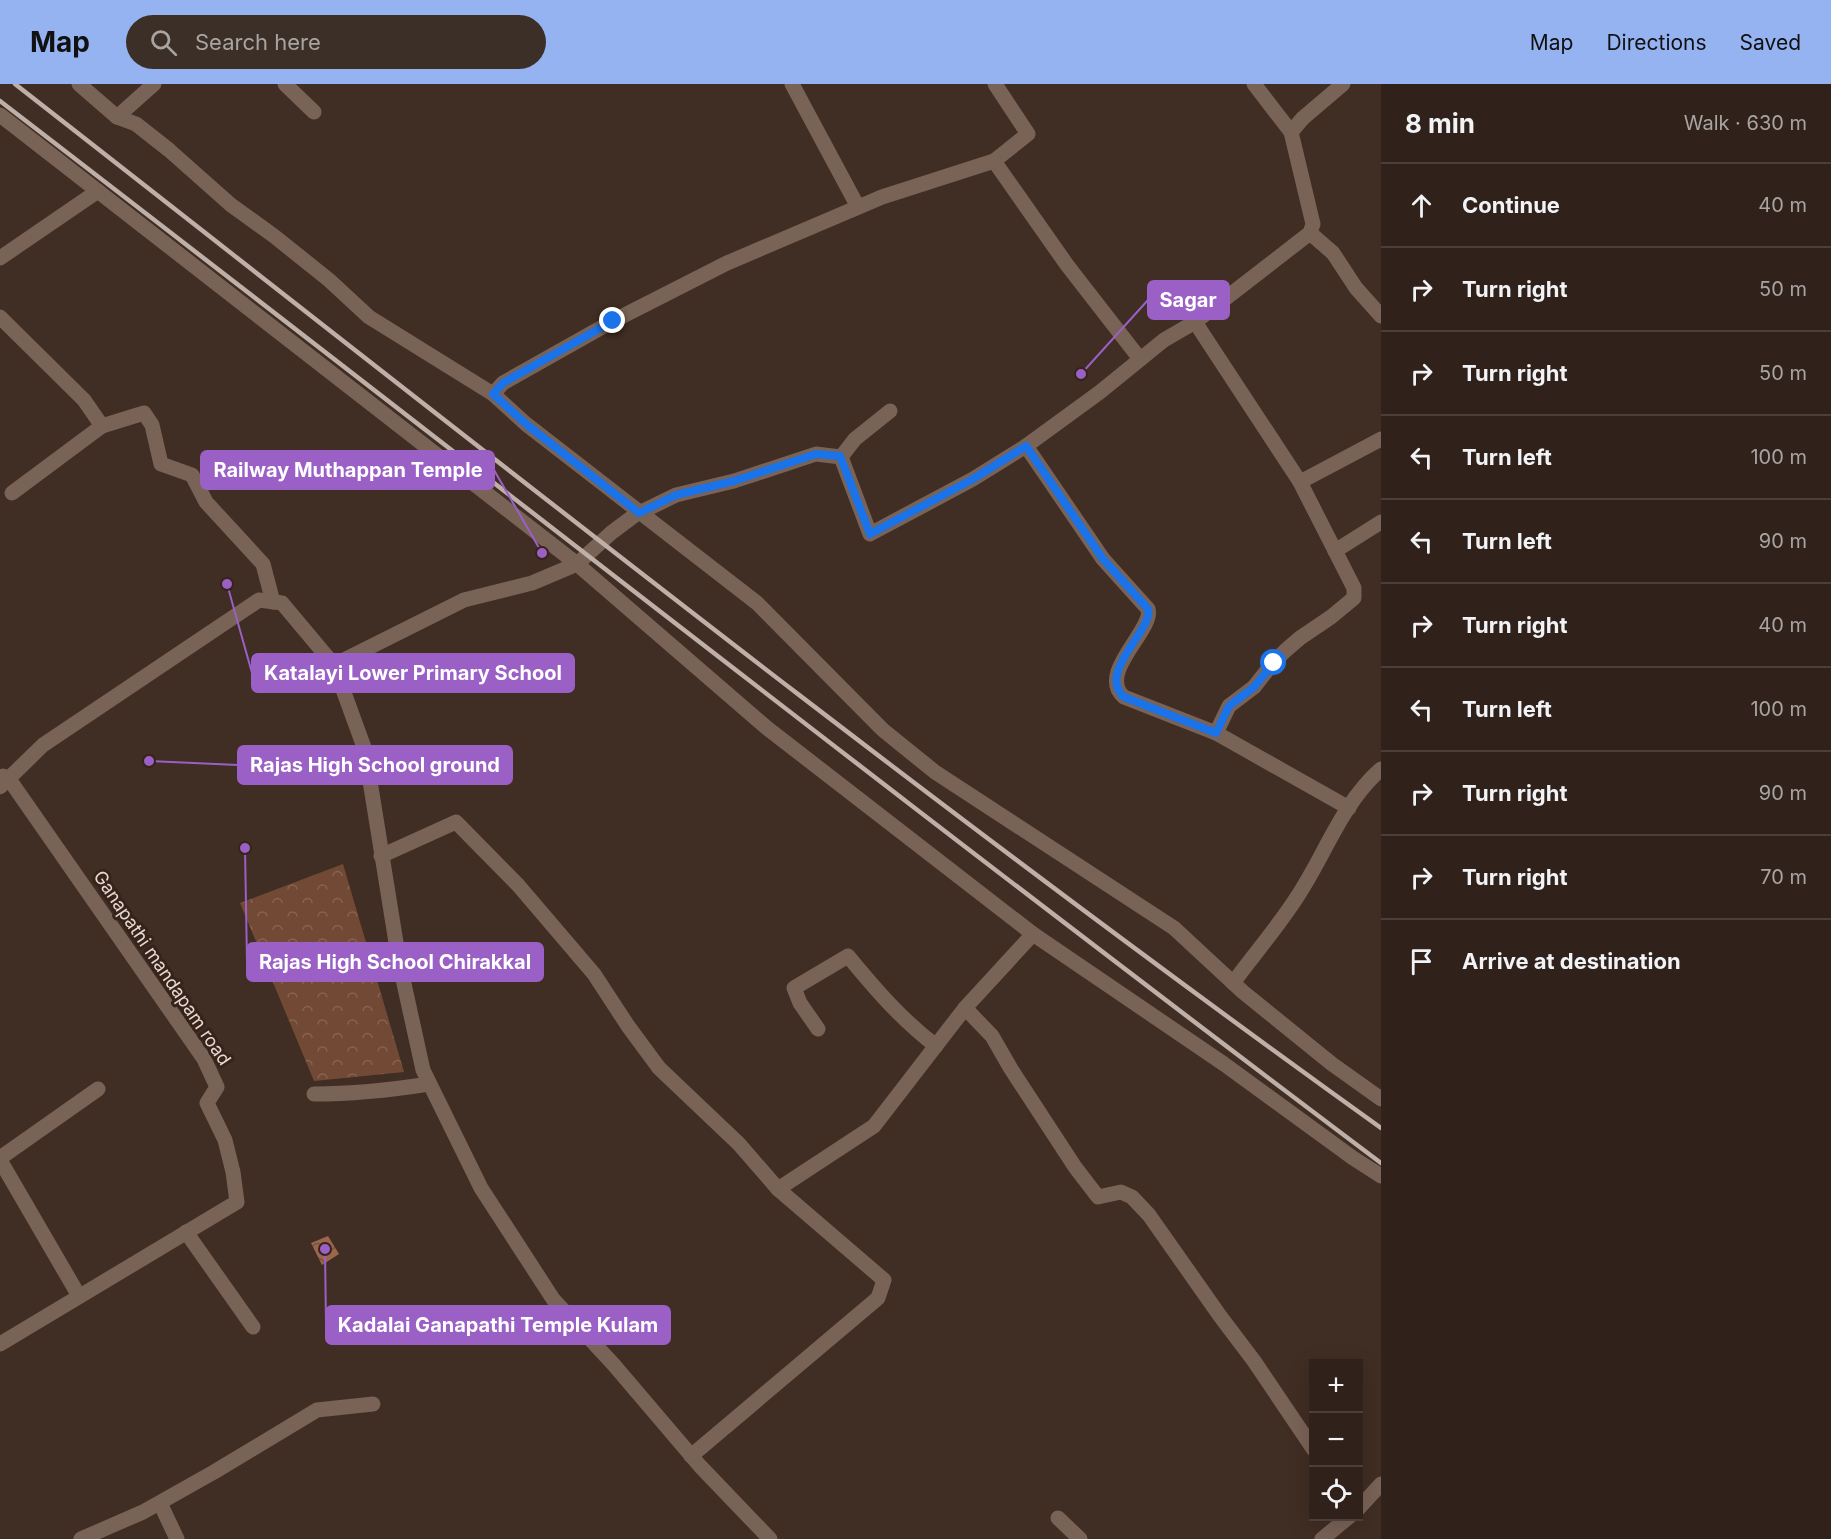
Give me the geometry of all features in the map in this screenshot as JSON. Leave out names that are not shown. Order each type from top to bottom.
[{"type":"street","points":[[80,84],[117,117],[136,124],[169,150],[231,205],[329,280],[369,317],[493,394],[526,424],[757,603],[884,730],[935,772],[1174,928],[1233,983],[1332,1064],[1381,1099]]},
{"type":"street","points":[[117,117],[154,84]]},
{"type":"street","points":[[285,84],[314,111]]},
{"type":"street","points":[[792,84],[858,207]]},
{"type":"street","points":[[493,394],[503,383],[613,321],[727,263],[882,197],[994,160],[1028,134],[995,84]]},
{"type":"street","points":[[840,456],[870,534],[973,479],[1026,446],[1100,392],[1164,340],[1195,322],[1310,233],[1313,224],[1291,132],[1254,84]]},
{"type":"street","points":[[1291,132],[1303,118],[1343,84]]},
{"type":"street","points":[[0,115],[577,564],[767,728],[1033,934],[1224,1064],[1381,1176]]},
{"type":"street","points":[[994,160],[1067,265],[1140,358]]},
{"type":"street","points":[[0,258],[99,190]]},
{"type":"street","points":[[1310,233],[1333,253],[1356,288],[1381,316]]},
{"type":"street","points":[[0,317],[84,400],[102,426]]},
{"type":"street","points":[[1195,322],[1300,482],[1354,588],[1354,598],[1300,638],[1274,663],[1254,687],[1229,706],[1216,733]]},
{"type":"street","points":[[840,456],[855,439],[890,411]]},
{"type":"street","points":[[12,493],[102,426],[144,413],[152,425],[161,464],[192,475],[206,502],[263,564],[273,602]]},
{"type":"street","points":[[1300,482],[1381,439]]},
{"type":"street","points":[[1026,446],[1103,559],[1150,613],[1142,631],[1129,647],[1119,669],[1116,681],[1120,694],[1216,733],[1349,808]]},
{"type":"street","points":[[334,665],[464,600],[532,583],[577,564],[611,533],[639,513],[676,495],[734,481],[816,454],[840,456]]},
{"type":"street","points":[[1335,551],[1381,522]]},
{"type":"street","points":[[3,780],[43,745],[259,600],[282,603],[334,665],[365,750],[399,961],[423,1070],[481,1188],[553,1299],[614,1365],[692,1456],[770,1539]]},
{"type":"street","points":[[1233,983],[1297,897],[1349,808],[1381,769]]},
{"type":"street","name":"Ganapathi mandapam road","points":[[0,1344],[237,1202],[225,1140],[207,1103],[217,1087],[204,1059],[3,780]]},
{"type":"street","points":[[381,856],[456,822],[518,885],[594,974],[659,1068],[739,1144],[778,1189],[884,1280],[878,1298],[692,1456]]},
{"type":"street","points":[[778,1189],[874,1126],[965,1008],[1033,934]]},
{"type":"street","points":[[818,1029],[800,1003],[794,988],[848,956],[910,1026],[936,1046]]},
{"type":"street","points":[[965,1008],[992,1036],[1062,1148],[1098,1197],[1121,1192],[1132,1197],[1149,1215],[1254,1360],[1309,1442]]},
{"type":"street","points":[[314,1094],[345,1094],[429,1084]]},
{"type":"street","points":[[79,1296],[0,1159],[98,1089]]},
{"type":"street","points":[[186,1232],[253,1326]]},
{"type":"street","points":[[81,1539],[160,1503],[317,1410],[373,1404]]},
{"type":"street","points":[[1363,1505],[1379,1491]]},
{"type":"street","points":[[160,1503],[177,1539]]},
{"type":"street","points":[[1058,1518],[1080,1539]]},
{"type":"street","points":[[1322,1539],[1344,1521]]},
{"type":"green space","points":[[343,864],[404,1072],[314,1081],[240,903]]},
{"type":"water","points":[[328,1236],[339,1254],[322,1265],[311,1243]]},
{"type":"railway","points":[[15,84],[863,744],[1207,1002],[1381,1128]]},
{"type":"railway","points":[[0,101],[861,767],[1381,1163]]},
{"type":"place","name":"Sagar","points":[[1081,374]]},
{"type":"place","name":"Railway Muthappan Temple","points":[[542,553]]},
{"type":"place","name":"Katalayi Lower Primary School","points":[[227,584]]},
{"type":"place","name":"Rajas High School ground","points":[[149,761]]},
{"type":"place","name":"Rajas High School Chirakkal","points":[[245,848]]},
{"type":"place","name":"Kadalai Ganapathi Temple Kulam","points":[[325,1249]]},
{"type":"route","points":[[613,321],[503,383],[493,394],[526,424],[639,513],[676,495],[734,481],[816,454],[840,456],[870,534],[973,479],[1026,446],[1103,559],[1150,613],[1142,631],[1129,647],[1119,669],[1116,681],[1120,694],[1216,733],[1229,706],[1254,687],[1274,663]]}]
